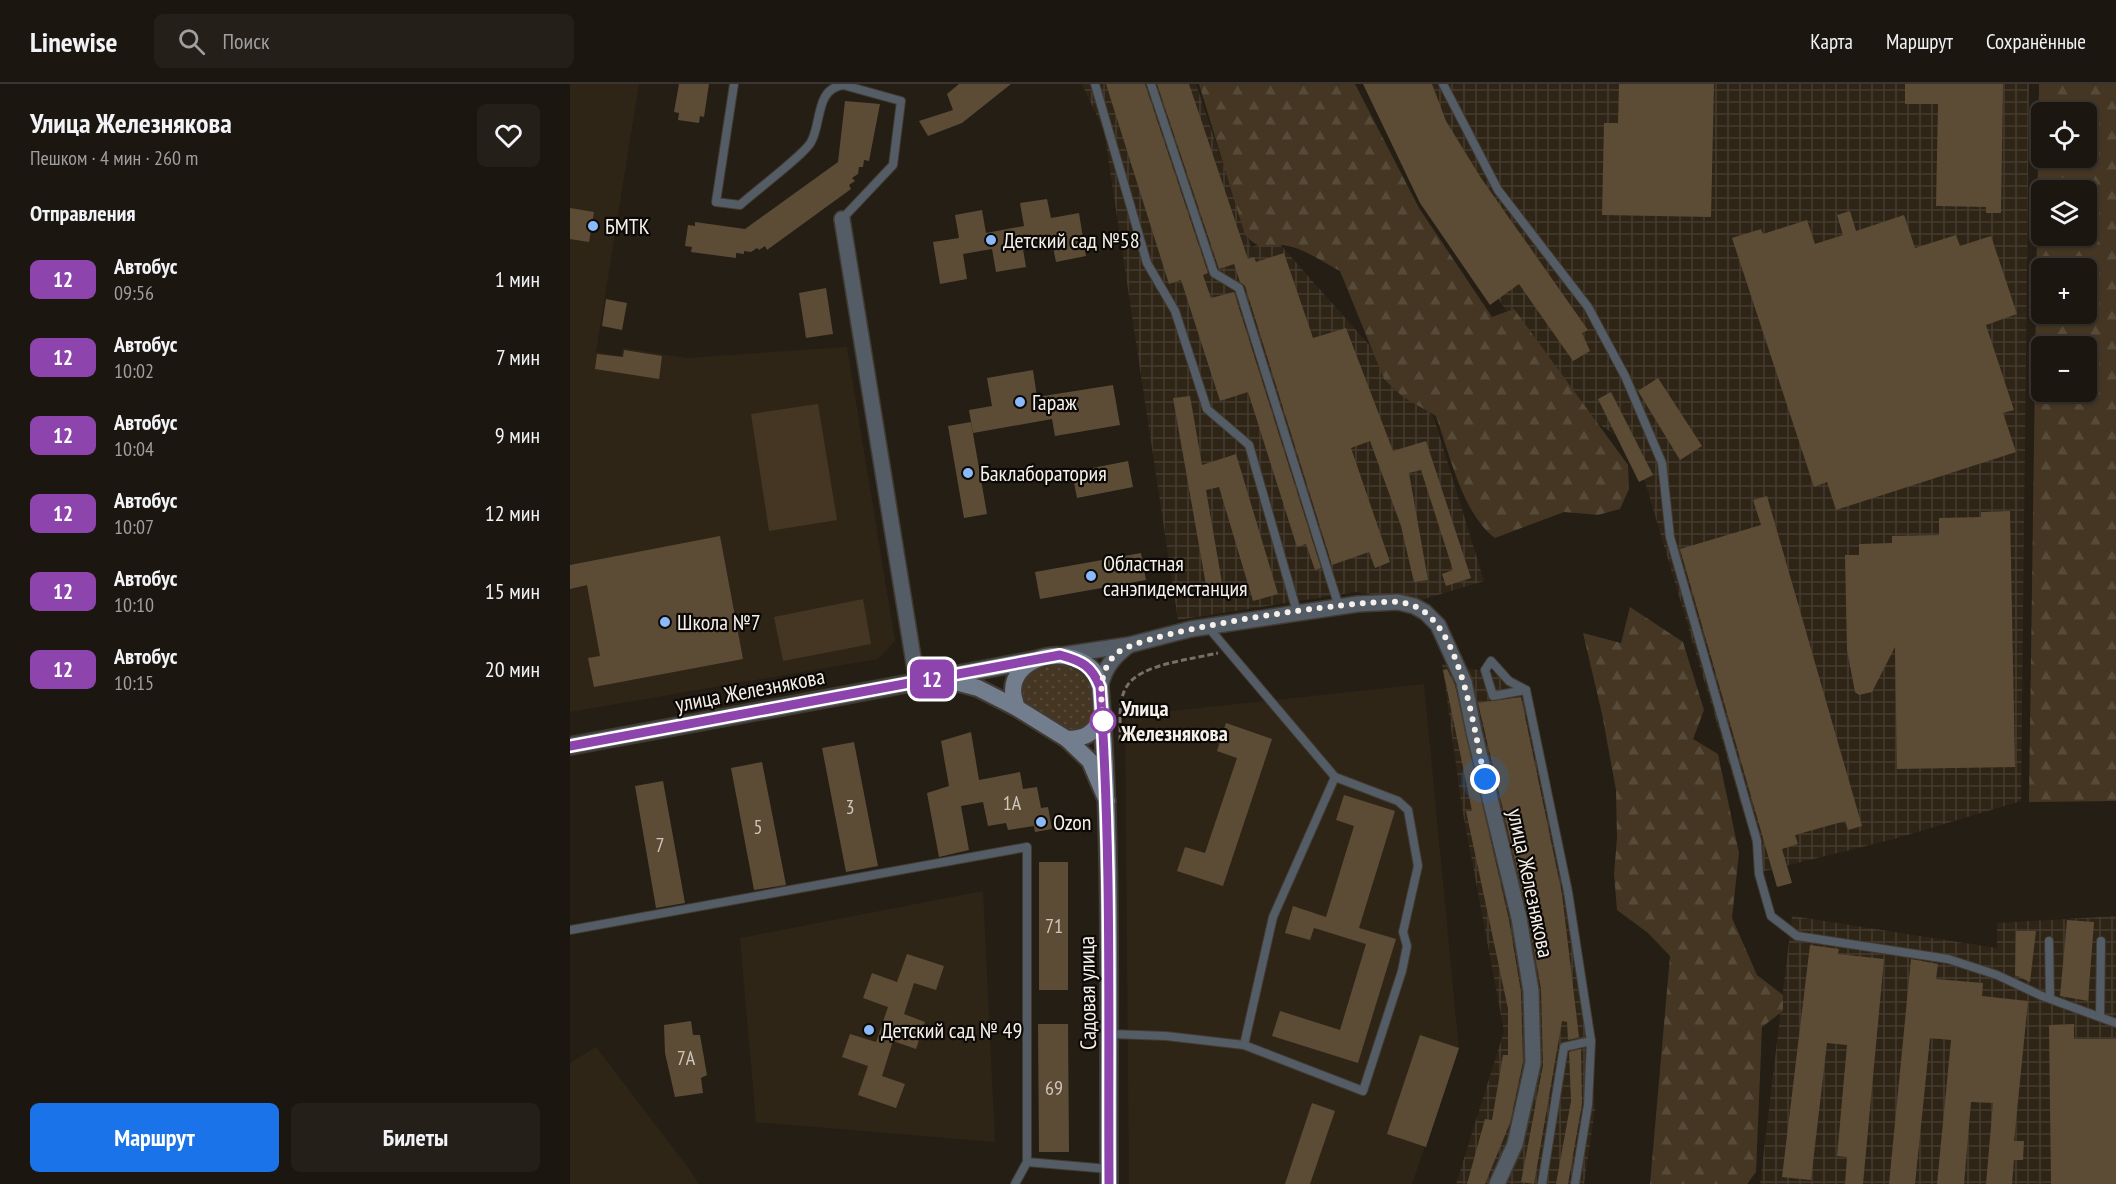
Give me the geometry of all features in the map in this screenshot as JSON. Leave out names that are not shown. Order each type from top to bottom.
[{"type":"main road","points":[[1067,739],[1087,736],[1096,729],[1103,716],[1100,687],[1093,670],[1080,661],[1060,655],[1037,659],[1022,669],[1015,680],[1012,693],[1017,708],[1067,739],[1090,761],[1107,801]]},
{"type":"main road","name":"улица Железнякова","points":[[938,678],[1037,659]]},
{"type":"main road","name":"улица Железнякова","points":[[938,678],[978,688],[1017,708]]},
{"type":"main road","name":"Садовая улица","points":[[1103,716],[1107,801],[1109,1177]]},
{"type":"street","points":[[842,219],[917,682]]},
{"type":"street","name":"улица Железнякова","points":[[1060,655],[1129,645],[1208,627],[1297,612],[1398,602],[1425,612],[1438,625],[1464,682],[1519,918],[1534,1031],[1533,1063],[1515,1144],[1497,1184]]},
{"type":"street","points":[[1100,687],[1105,669],[1116,655],[1129,645]]},
{"type":"street","name":"улица Железнякова","points":[[570,746],[938,678]]},
{"type":"lane","points":[[734,84],[717,202],[740,205],[811,143],[824,96],[836,86],[843,85],[901,101],[893,165],[842,219]]},
{"type":"lane","points":[[1095,84],[1148,263],[1175,311],[1207,409],[1249,445],[1297,612]]},
{"type":"lane","points":[[1150,84],[1214,273],[1239,288],[1339,607]]},
{"type":"lane","points":[[1443,84],[1498,190],[1588,307],[1625,376],[1662,463],[1670,537],[1757,841],[1759,874],[1771,916],[1797,936],[1948,959],[1997,975],[2086,1014],[2116,1023]]},
{"type":"lane","points":[[1110,1034],[1166,1036],[1244,1045],[1363,1091],[1402,971],[1407,946],[1403,932],[1418,866],[1408,810],[1398,801],[1335,777],[1208,627]]},
{"type":"lane","points":[[1491,661],[1509,681],[1526,690],[1493,696],[1485,670],[1491,661]]},
{"type":"lane","points":[[1526,690],[1568,892],[1591,1041],[1588,1105],[1575,1184]]},
{"type":"lane","points":[[1244,1045],[1273,917],[1335,777]]},
{"type":"lane","points":[[570,930],[1027,847],[1027,1162],[1015,1184]]},
{"type":"lane","points":[[2049,941],[2050,998]]},
{"type":"lane","points":[[2100,1017],[2102,941]]},
{"type":"lane","points":[[1542,1184],[1564,1047],[1591,1041]]},
{"type":"lane","points":[[1027,1162],[1109,1177]]},
{"type":"path","points":[[1120,746],[1121,702],[1127,685],[1144,671],[1226,651]]},
{"type":"shaded area","points":[[570,84],[639,84],[596,352],[621,356],[623,348],[687,358],[847,347],[895,641],[878,659],[570,712]]},
{"type":"shaded area","points":[[1082,84],[1196,84],[1251,247],[1276,240],[1434,418],[1484,581],[1421,600],[1355,592],[1178,620],[1104,131]]},
{"type":"shaded area","points":[[1371,84],[2029,84],[2021,801],[1894,839],[1761,872],[1635,448],[1570,405],[1430,198]]},
{"type":"shaded area","points":[[1442,664],[1497,673],[1529,692],[1572,899],[1595,1109],[1584,1184],[1456,1184],[1504,1031],[1462,808]]},
{"type":"shaded area","points":[[1424,684],[1459,1050],[1412,1184],[1129,1184],[1125,716]]},
{"type":"shaded area","name":"Детский сад № 49","points":[[983,891],[995,1142],[756,1122],[740,938]]},
{"type":"shaded area","points":[[1792,916],[1997,948],[1997,923],[2116,916],[2116,1184],[1760,1184]]},
{"type":"shaded area","points":[[596,1047],[699,1184],[570,1184],[570,1063]]},
{"type":"green space","points":[[1199,84],[1355,84],[1419,208],[1492,317],[1514,309],[1628,465],[1629,489],[1620,509],[1598,515],[1564,512],[1495,538],[1484,528],[1474,514],[1458,482],[1436,416],[1403,397],[1384,379],[1340,271],[1301,250],[1281,245],[1261,246],[1245,235]]},
{"type":"green space","points":[[2039,84],[2116,84],[2116,801],[2029,802],[2035,402],[2097,402],[2097,336],[2035,336],[2036,324],[2097,324],[2097,258],[2037,258],[2037,246],[2097,246],[2097,180],[2038,180],[2038,168],[2097,168],[2097,102],[2039,102]]},
{"type":"green space","points":[[818,404],[837,520],[769,531],[751,414]]},
{"type":"green space","points":[[863,599],[871,644],[783,661],[774,617]]},
{"type":"green space","points":[[1630,607],[1683,642],[1704,710],[1693,739],[1718,754],[1739,853],[1732,918],[1757,975],[1783,995],[1783,1011],[1762,1027],[1756,1172],[1747,1184],[1650,1184],[1670,956],[1648,933],[1617,910],[1614,874],[1617,838],[1616,790],[1602,714],[1583,633],[1621,643]]},
{"type":"green space","points":[[1060,664],[1079,672],[1089,682],[1094,717],[1084,730],[1071,732],[1024,703],[1023,686],[1030,674]]},
{"type":"building","points":[[679,84],[709,84],[704,117],[700,116],[699,123],[678,120],[679,113],[674,112]]},
{"type":"building","points":[[959,84],[1011,84],[962,123],[928,136],[919,121],[953,110],[947,94]]},
{"type":"building","points":[[1106,84],[1145,84],[1208,273],[1203,275],[1211,298],[1234,292],[1321,568],[1315,570],[1306,544],[1297,547],[1248,392],[1220,401],[1181,280],[1169,284]]},
{"type":"building","points":[[1157,84],[1189,84],[1248,259],[1254,257],[1256,262],[1284,253],[1313,338],[1346,328],[1393,451],[1426,441],[1471,578],[1446,586],[1442,574],[1453,570],[1421,470],[1409,473],[1428,580],[1414,582],[1401,526],[1370,441],[1351,448],[1390,562],[1375,568],[1369,552],[1332,565],[1245,286],[1240,282],[1234,264],[1219,269]]},
{"type":"building","points":[[1363,84],[1432,84],[1446,121],[1481,178],[1588,330],[1582,333],[1590,351],[1573,361],[1519,284],[1490,305],[1420,203]]},
{"type":"building","points":[[1619,84],[1714,84],[1711,217],[1602,215],[1604,123],[1618,123]]},
{"type":"building","points":[[1905,84],[2003,84],[2001,213],[1986,213],[1986,207],[1936,206],[1938,104],[1905,104]]},
{"type":"building","points":[[845,101],[880,104],[869,161],[864,160],[863,167],[859,167],[858,174],[852,178],[855,181],[849,185],[851,189],[767,250],[765,246],[751,252],[744,251],[744,254],[736,253],[736,258],[691,252],[692,247],[685,246],[688,225],[695,226],[695,222],[745,229],[838,162]]},
{"type":"building","name":"Детский сад №58","points":[[1047,199],[1051,218],[1079,213],[1086,256],[1056,262],[1051,237],[1022,243],[1026,267],[996,272],[992,249],[963,254],[967,279],[940,284],[933,242],[959,238],[955,215],[982,210],[986,233],[1024,226],[1020,203]]},
{"type":"building","points":[[570,208],[594,212],[589,242],[570,239]]},
{"type":"building","points":[[1850,211],[1856,231],[1904,215],[1915,248],[1956,235],[1960,246],[1991,236],[2017,314],[1986,325],[2014,410],[2003,413],[2016,452],[1836,510],[1827,482],[1814,487],[1732,238],[1761,229],[1763,234],[1807,220],[1815,244],[1843,235],[1837,215]]},
{"type":"building","points":[[826,288],[833,334],[806,338],[799,293]]},
{"type":"building","points":[[606,299],[627,303],[622,330],[602,326]]},
{"type":"building","points":[[624,350],[662,356],[659,379],[595,369],[597,354],[623,357]]},
{"type":"building","points":[[1033,370],[1037,397],[1113,385],[1120,425],[1055,436],[1052,419],[973,433],[969,410],[992,406],[987,378]]},
{"type":"building","points":[[1658,378],[1702,446],[1680,460],[1638,391]]},
{"type":"building","points":[[1611,392],[1653,475],[1639,482],[1598,399]]},
{"type":"building","points":[[1190,396],[1202,465],[1236,454],[1278,594],[1253,601],[1219,487],[1206,490],[1222,583],[1206,585],[1173,398]]},
{"type":"building","name":"Баклаборатория","points":[[971,422],[987,514],[964,518],[948,426]]},
{"type":"building","points":[[1128,461],[1133,487],[1077,498],[1072,472]]},
{"type":"building","points":[[1767,496],[1862,826],[1848,830],[1845,821],[1795,835],[1798,844],[1782,849],[1792,883],[1777,887],[1680,549],[1761,525],[1753,500]]},
{"type":"building","points":[[2010,511],[2015,767],[1897,769],[1895,647],[1872,692],[1859,695],[1855,692],[1847,650],[1845,555],[1859,555],[1859,544],[1892,543],[1892,536],[1939,535],[1939,518],[1981,517],[1981,512]]},
{"type":"building","name":"Школа №7","points":[[720,536],[743,659],[594,687],[588,658],[600,656],[587,585],[570,589],[570,565]]},
{"type":"building","name":"Областная санэпидемстанция","points":[[1141,553],[1146,580],[1040,599],[1035,572]]},
{"type":"building","points":[[1447,669],[1455,685],[1509,920],[1521,992],[1523,1062],[1510,1123],[1485,1184],[1467,1184],[1485,1119],[1492,1120],[1503,1055],[1508,1055],[1508,1009],[1466,811],[1472,811],[1443,670]]},
{"type":"building","points":[[1521,697],[1562,894],[1579,1037],[1568,1040],[1567,1022],[1562,1021],[1534,1184],[1521,1182],[1543,1065],[1541,989],[1528,916],[1478,703]]},
{"type":"building","points":[[1226,723],[1272,739],[1223,886],[1177,871],[1185,847],[1205,853],[1237,758],[1217,751]]},
{"type":"building","points":[[971,732],[979,780],[1020,772],[1023,789],[1037,787],[1041,808],[1048,807],[1052,829],[1035,832],[1034,826],[1008,830],[1006,823],[988,826],[983,802],[961,806],[969,850],[939,857],[927,793],[949,786],[941,741]]},
{"type":"building","points":[[854,742],[878,866],[846,872],[822,748]]},
{"type":"building","points":[[762,762],[786,885],[754,890],[731,768]]},
{"type":"building","points":[[663,781],[685,903],[656,908],[635,786]]},
{"type":"building","points":[[1344,795],[1395,811],[1359,928],[1396,939],[1358,1063],[1272,1036],[1280,1011],[1340,1030],[1366,944],[1314,928],[1310,940],[1285,933],[1293,906],[1326,917],[1354,826],[1336,820]]},
{"type":"building","points":[[1039,862],[1068,862],[1068,990],[1039,990]]},
{"type":"building","points":[[2067,920],[2094,922],[2088,1001],[2060,996]]},
{"type":"building","points":[[2016,931],[2036,931],[2030,982],[2015,975]]},
{"type":"building","points":[[1810,945],[1839,949],[1838,954],[1884,959],[1863,1184],[1845,1184],[1847,1157],[1837,1156],[1847,1045],[1827,1043],[1811,1180],[1782,1177]]},
{"type":"building","points":[[907,954],[944,966],[936,990],[914,983],[904,1014],[925,1022],[916,1049],[893,1041],[882,1076],[905,1084],[896,1108],[858,1095],[868,1066],[842,1057],[850,1034],[876,1042],[888,1007],[863,998],[872,973],[897,982]]},
{"type":"building","points":[[1911,959],[1938,964],[1936,979],[1983,983],[1982,996],[2028,1001],[2014,1141],[2024,1141],[2023,1160],[2014,1160],[2012,1184],[1986,1184],[1993,1103],[1971,1102],[1964,1184],[1937,1184],[1951,1040],[1930,1038],[1915,1184],[1889,1184]]},
{"type":"building","points":[[691,1021],[693,1035],[700,1035],[707,1075],[701,1078],[703,1093],[675,1097],[665,1053],[664,1025]]},
{"type":"building","points":[[1038,1024],[1068,1024],[1069,1152],[1039,1152]]},
{"type":"building","points":[[2074,1024],[2074,1039],[2116,1039],[2116,1184],[2051,1184],[2049,1025]]},
{"type":"building","points":[[1420,1035],[1459,1048],[1426,1147],[1387,1134]]},
{"type":"building","points":[[1581,1049],[1582,1104],[1568,1184],[1556,1184],[1571,1101],[1569,1052]]},
{"type":"building","points":[[1312,1103],[1335,1111],[1310,1184],[1285,1184]]},
{"type":"bus line","name":"12","points":[[570,746],[1060,655],[1080,661],[1093,670],[1100,687],[1107,801],[1111,1090],[1109,1184]]},
{"type":"place","name":"БМТК","points":[[593,226]]},
{"type":"place","name":"Детский сад №58","points":[[991,240]]},
{"type":"place","name":"Гараж","points":[[1020,402]]},
{"type":"place","name":"Баклаборатория","points":[[968,473]]},
{"type":"place","name":"Областная санэпидемстанция","points":[[1091,576]]},
{"type":"place","name":"Школа №7","points":[[665,622]]},
{"type":"place","name":"Улица Железнякова","points":[[1103,721]]},
{"type":"place","name":"Ozon","points":[[1041,822]]},
{"type":"place","name":"Детский сад № 49","points":[[869,1030]]},
{"type":"route","points":[[1103,721],[1100,687],[1105,669],[1116,655],[1129,645],[1191,629],[1297,612],[1358,604],[1398,602],[1414,606],[1425,612],[1438,625],[1464,682],[1485,779]]}]
